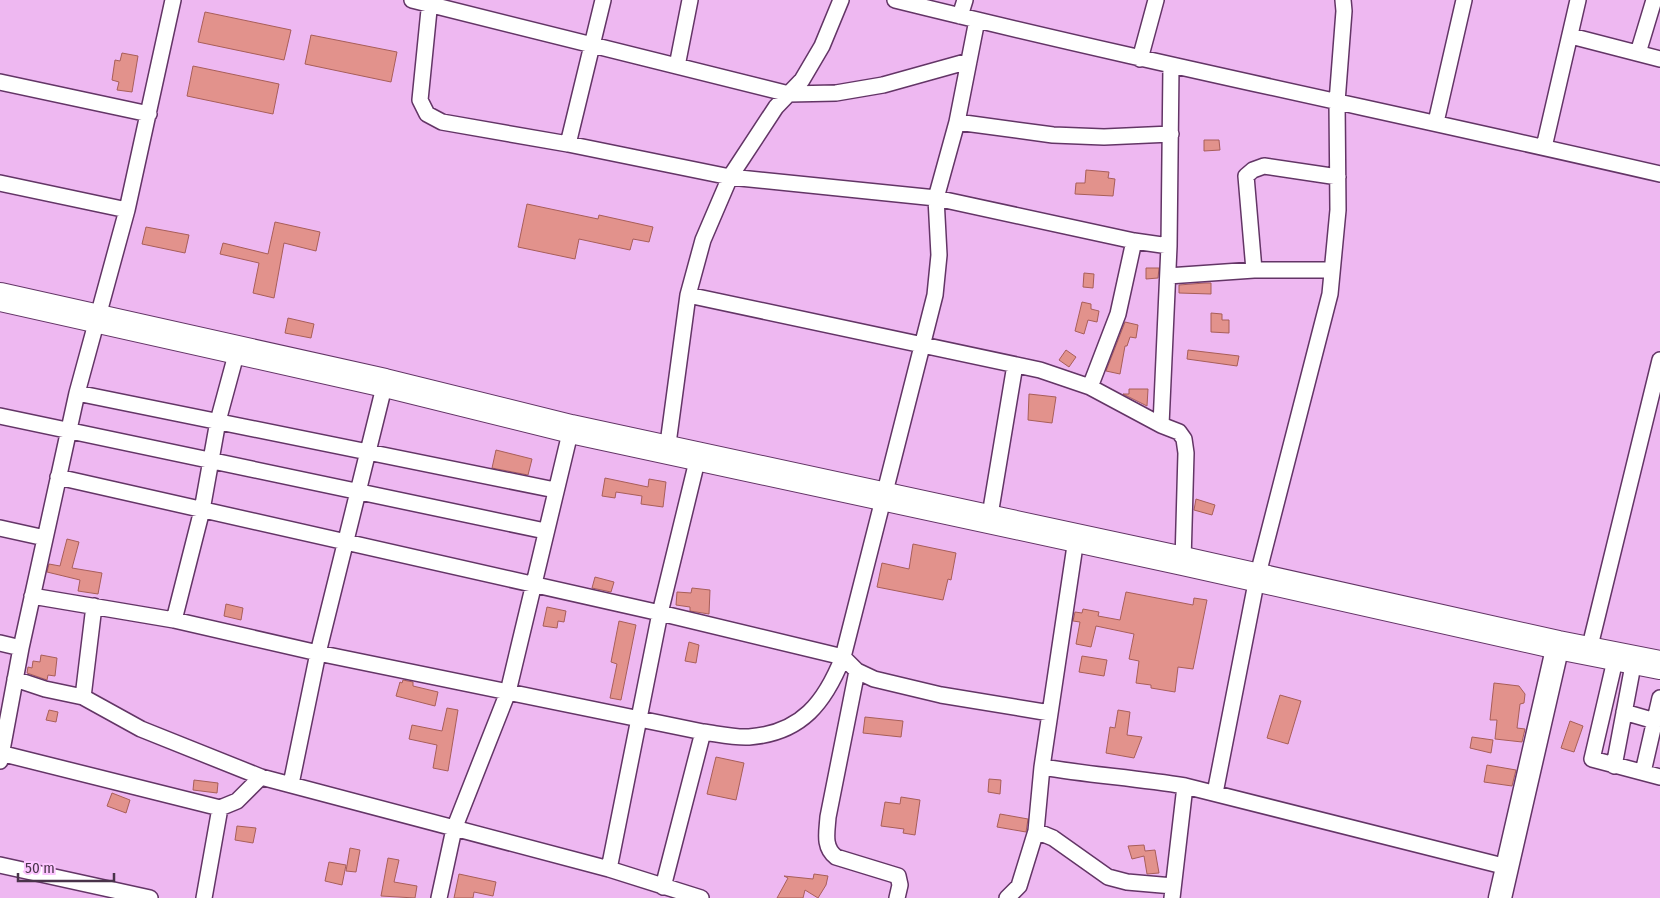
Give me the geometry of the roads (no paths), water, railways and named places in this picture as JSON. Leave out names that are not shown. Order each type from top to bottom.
[{"type":"highway","points":[[0,297],[385,383],[570,430],[1183,561],[1558,645],[1660,665]]},
{"type":"street","points":[[173,0],[127,210],[76,393],[20,648],[1,756],[220,808],[238,801],[261,778]]},
{"type":"street","points":[[412,0],[429,2],[789,94],[836,93],[883,85],[969,60]]},
{"type":"street","points":[[568,144],[603,0]]},
{"type":"street","points":[[677,66],[690,0]]},
{"type":"street","points":[[667,451],[688,294],[703,240],[730,178],[776,106],[802,80],[822,46],[842,0]]},
{"type":"street","points":[[894,0],[1140,59],[1436,122],[1660,174]]},
{"type":"street","points":[[960,16],[965,0]]},
{"type":"street","points":[[1140,59],[1156,0]]},
{"type":"street","points":[[1215,793],[1257,578],[1330,294],[1338,210],[1337,102],[1344,11],[1343,0]]},
{"type":"street","points":[[1436,122],[1464,0]]},
{"type":"street","points":[[1544,147],[1578,0]]},
{"type":"street","points":[[1638,53],[1654,0]]},
{"type":"street","points":[[429,2],[420,100],[427,114],[442,122],[568,144],[730,178],[936,198],[1134,241],[1169,246]]},
{"type":"street","points":[[32,596],[174,620],[318,653],[703,732],[748,737],[776,733],[811,713],[831,687],[843,657],[935,295],[939,255],[936,198],[957,122],[977,20]]},
{"type":"street","points":[[1571,36],[1660,59]]},
{"type":"street","points":[[1161,425],[1169,246],[1171,66]]},
{"type":"street","points":[[0,82],[148,114]]},
{"type":"street","points":[[957,122],[1053,135],[1104,137],[1171,134]]},
{"type":"street","points":[[1254,270],[1246,176],[1253,170],[1264,166],[1338,177]]},
{"type":"street","points":[[0,183],[127,210]]},
{"type":"street","points":[[1090,387],[1118,314],[1134,241]]},
{"type":"street","points":[[1168,276],[1254,270],[1332,270]]},
{"type":"street","points":[[688,294],[922,347],[1040,370],[1090,387],[1161,425],[1179,432],[1185,446],[1183,561]]},
{"type":"street","points":[[174,620],[202,510],[218,421],[237,351]]},
{"type":"street","points":[[1590,650],[1660,360]]},
{"type":"street","points":[[989,521],[1015,365]]},
{"type":"street","points":[[291,784],[318,653],[366,453],[385,383]]},
{"type":"street","points":[[76,393],[555,490]]},
{"type":"street","points":[[0,416],[546,531]]},
{"type":"street","points":[[439,898],[454,829],[508,692],[570,430]]},
{"type":"street","points":[[609,870],[660,613],[698,457]]},
{"type":"street","points":[[58,477],[533,586],[660,613],[843,657],[857,671],[874,679],[941,695],[1050,713]]},
{"type":"street","points":[[0,528],[45,538]]},
{"type":"street","points":[[1007,898],[1019,886],[1036,831],[1042,767],[1076,539]]},
{"type":"street","points":[[83,697],[94,606]]},
{"type":"street","points":[[0,643],[20,648]]},
{"type":"street","points":[[1500,898],[1558,645]]},
{"type":"street","points":[[1614,766],[1624,712],[1625,658]]},
{"type":"street","points":[[1625,658],[1592,759],[1660,777]]},
{"type":"street","points":[[857,671],[826,841],[830,853],[836,857],[898,876],[900,885],[897,898]]},
{"type":"street","points":[[15,679],[45,689],[83,697],[141,729],[261,778],[291,784],[609,870],[663,887],[678,895],[701,898]]},
{"type":"street","points":[[1643,772],[1660,698]]},
{"type":"street","points":[[1624,712],[1655,721]]},
{"type":"street","points":[[663,887],[703,732]]},
{"type":"street","points":[[1042,767],[1085,774],[1141,778],[1185,786],[1508,867]]},
{"type":"street","points":[[1036,831],[1053,838],[1108,877],[1173,892],[1185,786]]},
{"type":"street","points":[[204,898],[220,808]]},
{"type":"street","points":[[0,865],[150,898]]}]
